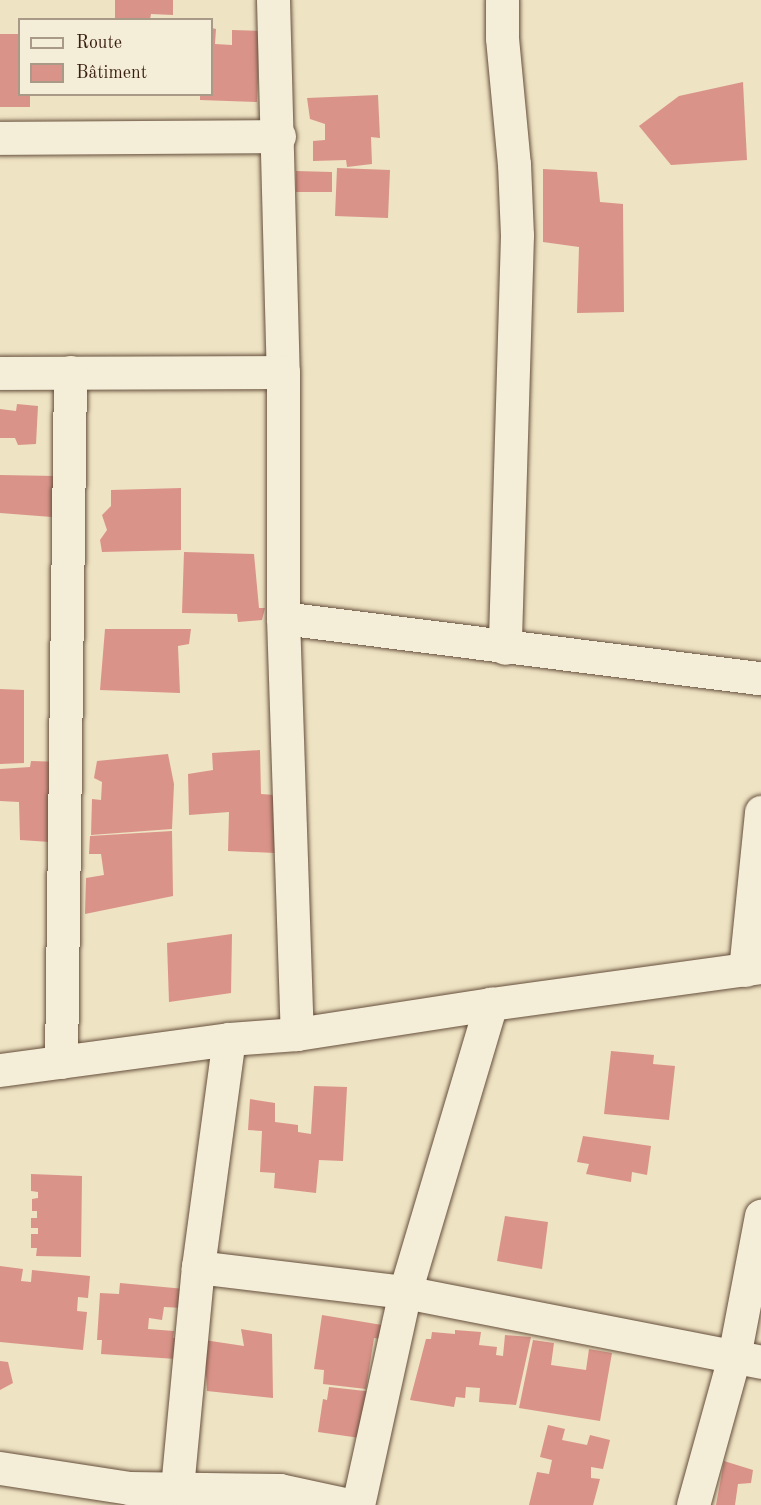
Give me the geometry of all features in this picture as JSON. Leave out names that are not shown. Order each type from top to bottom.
[{"type":"street","points":[[273,0],[279,136],[283,372],[283,618],[297,1034]]},
{"type":"street","points":[[501,0],[502,38],[514,164],[517,235],[504,648]]},
{"type":"street","points":[[0,138],[279,136]]},
{"type":"street","points":[[61,1062],[70,372]]},
{"type":"street","points":[[0,373],[283,372]]},
{"type":"street","points":[[283,618],[504,648],[761,678]]},
{"type":"street","points":[[0,1070],[230,1039],[297,1034],[491,1004],[753,968],[761,812]]},
{"type":"street","points":[[358,1505],[405,1292],[491,1004]]},
{"type":"street","points":[[177,1488],[198,1267],[230,1039]]},
{"type":"street","points":[[693,1505],[748,1359],[761,1216]]},
{"type":"street","points":[[198,1267],[405,1292],[748,1359]]},
{"type":"street","points":[[0,1467],[129,1488],[280,1490],[349,1505]]},
{"type":"building","points":[[115,0],[173,0],[173,15],[151,14],[150,18],[115,18]]},
{"type":"building","points":[[213,28],[216,29],[215,44],[232,45],[232,30],[260,31],[257,102],[200,100],[200,96],[213,96]]},
{"type":"building","points":[[0,34],[18,34],[18,96],[30,96],[30,107],[0,107]]},
{"type":"building","points":[[743,82],[747,160],[671,165],[639,126],[679,96]]},
{"type":"building","points":[[378,95],[380,138],[371,137],[372,164],[347,167],[346,160],[313,161],[313,141],[325,140],[325,124],[310,119],[307,98]]},
{"type":"building","points":[[337,168],[390,170],[388,218],[335,216]]},
{"type":"building","points":[[543,169],[597,172],[600,202],[623,204],[624,312],[577,313],[579,247],[543,242]]},
{"type":"building","points":[[296,171],[332,172],[332,192],[296,192]]},
{"type":"building","points":[[17,404],[38,406],[36,444],[18,445],[15,438],[0,438],[0,409],[16,411]]},
{"type":"building","points":[[0,475],[56,476],[52,517],[0,513]]},
{"type":"building","points":[[181,488],[181,550],[102,552],[100,540],[107,530],[102,515],[111,506],[111,490]]},
{"type":"building","points":[[184,552],[254,554],[259,608],[265,608],[262,620],[238,622],[237,614],[182,613]]},
{"type":"building","points":[[105,629],[191,629],[189,644],[178,646],[180,693],[100,690]]},
{"type":"building","points":[[0,689],[24,690],[24,763],[0,764]]},
{"type":"building","points":[[260,750],[261,794],[275,795],[275,853],[228,851],[229,812],[189,815],[188,774],[213,770],[212,753]]},
{"type":"building","points":[[168,754],[174,784],[172,829],[91,835],[92,799],[101,800],[102,782],[94,778],[97,761]]},
{"type":"building","points":[[31,761],[64,762],[50,842],[20,840],[19,802],[0,801],[0,769],[30,767]]},
{"type":"building","points":[[172,831],[173,896],[85,914],[86,878],[104,875],[101,854],[89,854],[90,836]]},
{"type":"building","points":[[232,934],[231,993],[169,1002],[167,943]]},
{"type":"building","points":[[611,1051],[654,1055],[653,1064],[675,1066],[669,1120],[604,1114]]},
{"type":"building","points":[[314,1086],[347,1087],[343,1161],[319,1160],[316,1193],[274,1188],[275,1173],[260,1172],[262,1131],[248,1130],[250,1099],[275,1103],[275,1122],[298,1125],[298,1132],[311,1134]]},
{"type":"building","points":[[583,1136],[651,1146],[647,1175],[632,1172],[631,1182],[586,1174],[589,1164],[577,1162]]},
{"type":"building","points":[[31,1174],[82,1176],[81,1257],[36,1256],[37,1248],[31,1248],[31,1234],[38,1234],[38,1228],[31,1228],[31,1218],[37,1218],[37,1211],[32,1211],[32,1199],[38,1198],[38,1192],[31,1191]]},
{"type":"building","points":[[505,1216],[548,1222],[542,1269],[497,1261]]},
{"type":"building","points":[[0,1266],[23,1269],[21,1281],[31,1282],[32,1270],[90,1276],[88,1298],[78,1297],[77,1311],[87,1312],[83,1350],[0,1342]]},
{"type":"building","points":[[120,1283],[185,1289],[183,1308],[164,1307],[162,1320],[149,1318],[148,1329],[174,1331],[173,1338],[178,1338],[176,1359],[101,1354],[102,1340],[97,1340],[100,1293],[119,1294]]},
{"type":"building","points":[[322,1315],[388,1326],[387,1340],[374,1338],[366,1389],[323,1384],[324,1370],[314,1369]]},
{"type":"building","points":[[241,1329],[272,1334],[273,1398],[207,1391],[204,1340],[244,1346]]},
{"type":"building","points":[[455,1330],[481,1332],[479,1345],[497,1347],[496,1355],[503,1356],[505,1335],[531,1337],[516,1405],[479,1402],[480,1388],[466,1387],[465,1398],[456,1397],[454,1407],[410,1400],[426,1339],[431,1339],[432,1332],[455,1334]]},
{"type":"building","points":[[533,1340],[554,1343],[551,1365],[586,1370],[589,1349],[612,1353],[600,1421],[519,1408]]},
{"type":"building","points":[[0,1361],[8,1362],[13,1383],[0,1390]]},
{"type":"building","points":[[329,1387],[374,1392],[367,1439],[318,1432],[323,1399],[327,1400]]},
{"type":"building","points":[[548,1425],[565,1429],[562,1440],[587,1445],[590,1435],[610,1440],[603,1469],[591,1467],[591,1478],[600,1479],[593,1505],[529,1505],[537,1472],[549,1474],[552,1460],[540,1457]]},
{"type":"building","points":[[724,1461],[753,1470],[751,1483],[738,1484],[735,1505],[716,1505]]}]
